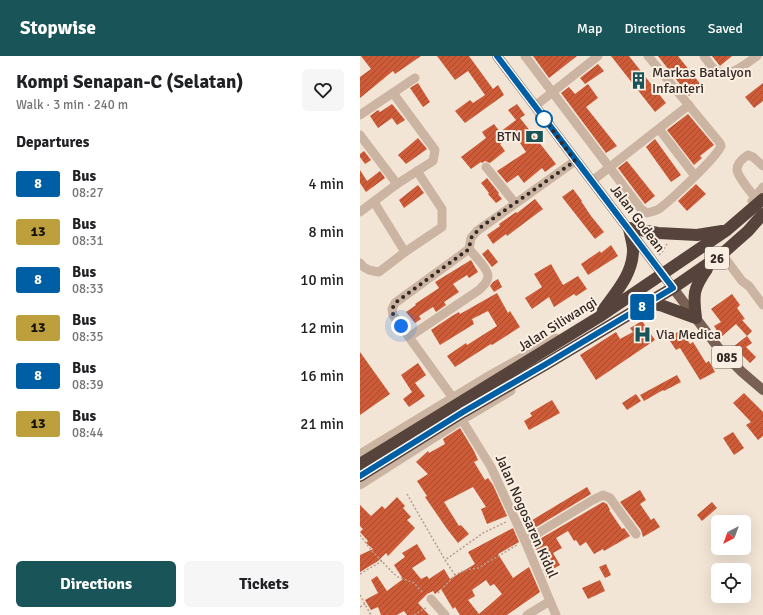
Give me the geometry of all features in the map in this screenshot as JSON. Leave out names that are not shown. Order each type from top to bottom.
[{"type":"highway","name":"Jalan Siliwangi","points":[[360,464],[599,317],[727,230],[748,213],[759,200]]},
{"type":"highway","name":"Jalan Siliwangi","points":[[360,476],[463,412],[673,288],[717,258],[761,219]]},
{"type":"highway","points":[[599,317],[628,273],[632,263],[633,249],[628,228],[658,233],[697,236],[727,230]]},
{"type":"highway","points":[[649,303],[663,306],[696,318],[694,299],[695,291],[698,283],[717,258]]},
{"type":"main road","name":"Jalan Godean","points":[[497,56],[575,161],[592,181],[720,350],[763,390]]},
{"type":"street","points":[[525,56],[641,209],[647,213],[659,209],[695,176],[719,151],[721,146],[648,56]]},
{"type":"street","points":[[534,106],[598,56]]},
{"type":"street","points":[[704,56],[714,69],[720,73],[726,74],[735,71],[757,56]]},
{"type":"street","points":[[360,115],[415,78]]},
{"type":"street","points":[[361,211],[397,184],[432,161],[435,150],[393,93]]},
{"type":"street","points":[[592,181],[689,105]]},
{"type":"street","points":[[659,129],[695,176]]},
{"type":"street","points":[[360,135],[397,184]]},
{"type":"street","points":[[759,200],[737,170],[739,163],[748,155],[753,157],[763,166]]},
{"type":"street","points":[[453,398],[393,315],[392,308],[395,303],[469,249],[471,238],[476,231],[575,161]]},
{"type":"street","points":[[486,167],[515,203]]},
{"type":"street","points":[[360,263],[363,267],[372,271],[380,272],[405,252],[442,227],[442,209],[417,171]]},
{"type":"street","points":[[759,200],[763,187]]},
{"type":"street","points":[[374,202],[405,252]]},
{"type":"street","points":[[409,337],[479,290],[485,284],[487,272],[469,249]]},
{"type":"street","points":[[717,258],[749,286],[763,305]]},
{"type":"street","points":[[360,454],[545,343],[557,337],[565,338]]},
{"type":"street","points":[[360,485],[462,420],[570,355],[573,347]]},
{"type":"street","name":"Jalan Nogosaren Kidul","points":[[462,420],[491,467],[525,541],[556,615]]},
{"type":"street","points":[[525,541],[603,495],[610,498],[636,534]]},
{"type":"street","points":[[431,599],[445,615]]},
{"type":"street","points":[[527,615],[550,601]]},
{"type":"path","points":[[407,494],[455,575]]},
{"type":"path","points":[[445,560],[483,534],[514,517]]},
{"type":"path","points":[[360,535],[382,562],[398,577],[414,583],[431,599]]},
{"type":"path","points":[[414,615],[430,605],[431,599],[455,575],[464,570],[478,568],[525,541]]},
{"type":"path","points":[[360,574],[382,562]]},
{"type":"path","points":[[360,595],[371,615]]},
{"type":"path","points":[[360,607],[365,604]]},
{"type":"building","points":[[361,56],[421,56],[395,74],[393,71],[360,98],[360,77],[371,69]]},
{"type":"building","points":[[437,56],[469,56],[493,89],[498,85],[504,95],[465,123],[455,111],[470,100],[473,103],[485,95],[468,71],[455,80]]},
{"type":"building","points":[[533,56],[577,56],[549,78]]},
{"type":"building","name":"Markas Batalyon Infanteri","points":[[611,56],[629,56],[666,103],[655,112]]},
{"type":"building","points":[[658,56],[678,56],[701,85],[689,96]]},
{"type":"building","points":[[712,56],[732,56],[720,66]]},
{"type":"building","points":[[598,64],[604,71],[585,84],[580,78]]},
{"type":"building","points":[[418,83],[430,102],[423,107],[410,88]]},
{"type":"building","points":[[763,83],[763,101],[754,108],[745,97]]},
{"type":"building","points":[[588,84],[598,98],[586,107],[617,146],[606,153],[561,93],[569,87],[575,94]]},
{"type":"building","points":[[392,104],[405,120],[397,125],[392,118],[378,128],[370,116],[378,110],[380,112]]},
{"type":"building","points":[[517,104],[525,115],[520,118],[556,164],[545,172],[542,168],[524,183],[518,175],[507,183],[497,171],[526,152],[514,134],[500,144],[505,151],[490,163],[485,161],[482,163],[481,162],[471,169],[461,157],[486,138],[482,132],[494,124],[500,132],[516,120],[508,110]]},
{"type":"building","points":[[688,114],[714,145],[700,156],[702,158],[694,165],[667,130]]},
{"type":"building","points":[[418,138],[427,149],[406,164],[398,155]]},
{"type":"building","points":[[655,139],[681,175],[671,182],[646,147]]},
{"type":"building","points":[[364,151],[371,160],[365,164],[360,157],[360,154]]},
{"type":"building","points":[[627,161],[655,196],[645,204],[618,168]]},
{"type":"building","points":[[360,170],[367,181],[380,171],[385,178],[366,192],[360,183]]},
{"type":"building","points":[[487,178],[502,199],[496,203],[481,183]]},
{"type":"building","points":[[696,184],[706,194],[687,211],[678,201]]},
{"type":"building","points":[[418,185],[424,193],[404,208],[399,200]]},
{"type":"building","points":[[573,189],[604,232],[595,239],[562,197]]},
{"type":"building","points":[[535,199],[543,209],[507,236],[506,234],[493,244],[487,235],[500,226],[499,224],[516,212],[517,213]]},
{"type":"building","points":[[611,245],[618,256],[588,275],[581,264],[600,251],[601,253]]},
{"type":"building","points":[[488,249],[498,262],[492,267],[482,254]]},
{"type":"building","points":[[471,260],[478,272],[469,278],[467,275],[453,284],[459,292],[444,302],[446,305],[436,312],[433,307],[419,316],[421,319],[415,323],[406,312],[439,288],[435,282]]},
{"type":"building","points":[[551,264],[563,285],[578,276],[587,289],[576,296],[574,294],[554,307],[549,297],[532,309],[525,298],[542,287],[534,274]]},
{"type":"building","points":[[498,279],[502,287],[494,292],[490,286]]},
{"type":"building","points":[[497,293],[508,313],[510,311],[520,327],[455,367],[447,356],[466,343],[467,345],[497,326],[488,311],[472,319],[474,324],[440,345],[431,330],[459,312],[460,314]]},
{"type":"building","points":[[732,294],[740,305],[737,308],[745,319],[742,320],[752,331],[747,336],[736,324],[721,337],[714,326],[721,322],[711,309]]},
{"type":"building","points":[[642,321],[655,340],[596,380],[580,355],[616,332],[620,339],[633,332],[630,328]]},
{"type":"building","points":[[681,330],[690,344],[693,342],[706,363],[709,361],[715,372],[700,380],[680,348],[676,350],[668,338]]},
{"type":"building","points":[[747,336],[752,343],[746,347],[756,357],[750,363],[739,352],[735,356],[729,350]]},
{"type":"building","points":[[360,352],[390,394],[360,415]]},
{"type":"building","points":[[418,363],[426,375],[415,383],[425,396],[409,407],[403,399],[412,392],[401,375]]},
{"type":"building","points":[[677,375],[681,382],[644,401],[640,395]]},
{"type":"building","points":[[744,393],[763,412],[763,436],[758,440],[746,425],[751,422],[733,403]]},
{"type":"building","points":[[636,394],[641,401],[627,410],[622,403]]},
{"type":"building","points":[[552,400],[560,413],[529,430],[524,421],[532,416],[530,413]]},
{"type":"building","points":[[460,428],[478,460],[474,462],[485,480],[488,478],[493,485],[507,516],[487,524],[481,509],[486,507],[473,487],[444,502],[459,526],[461,525],[469,534],[458,543],[425,497],[427,496],[417,481],[428,474],[416,462],[428,451],[429,453],[445,444],[443,439]]},
{"type":"building","points":[[733,432],[744,448],[734,455],[723,438]]},
{"type":"building","points":[[587,487],[591,494],[528,532],[524,525]]},
{"type":"building","points":[[640,490],[646,500],[640,504],[651,520],[654,518],[660,527],[643,537],[641,530],[620,502]]},
{"type":"building","points":[[397,497],[405,506],[403,508],[411,517],[407,520],[415,528],[388,556],[386,553],[378,561],[360,572],[360,555],[373,549],[366,543],[368,541],[360,532],[363,529],[360,526],[360,505],[371,516],[382,506],[385,509]]},
{"type":"building","points":[[603,502],[607,504],[609,510],[622,529],[624,528],[630,536],[604,551],[603,549],[594,554],[586,542],[580,546],[576,540],[574,541],[568,531],[556,538],[562,548],[553,553],[560,565],[548,572],[552,578],[548,580],[533,543]]},
{"type":"building","points":[[712,502],[717,508],[702,521],[697,515]]},
{"type":"building","points":[[513,528],[519,542],[498,554],[513,578],[529,567],[540,592],[507,615],[460,615],[455,607],[453,609],[441,589],[435,594],[433,591],[427,594],[418,603],[429,615],[407,615],[404,611],[397,615],[381,615],[378,607],[371,610],[365,600],[378,593],[371,580],[377,576],[387,591],[403,579],[394,565],[405,557],[402,553],[417,544],[426,559],[412,568],[421,579],[427,576],[429,579],[444,569],[450,579],[475,564],[468,552]],"holes":[[[486,580],[490,586],[494,584],[502,594],[479,614],[468,600],[475,596],[472,590]]]},
{"type":"building","points":[[606,564],[611,575],[605,578],[599,567]]},
{"type":"building","points":[[600,580],[605,591],[588,599],[582,588]]},
{"type":"bus line","name":"8","points":[[360,476],[463,412],[673,288],[624,222],[575,161],[497,56]]},
{"type":"place","name":"Markas Batalyon Infanteri","points":[[639,80]]},
{"type":"place","name":"BTN","points":[[534,136]]},
{"type":"place","name":"Via Medica","points":[[643,334]]},
{"type":"route","points":[[401,326],[393,315],[392,308],[395,303],[469,249],[471,238],[481,227],[575,161],[543,117],[544,119]]}]
